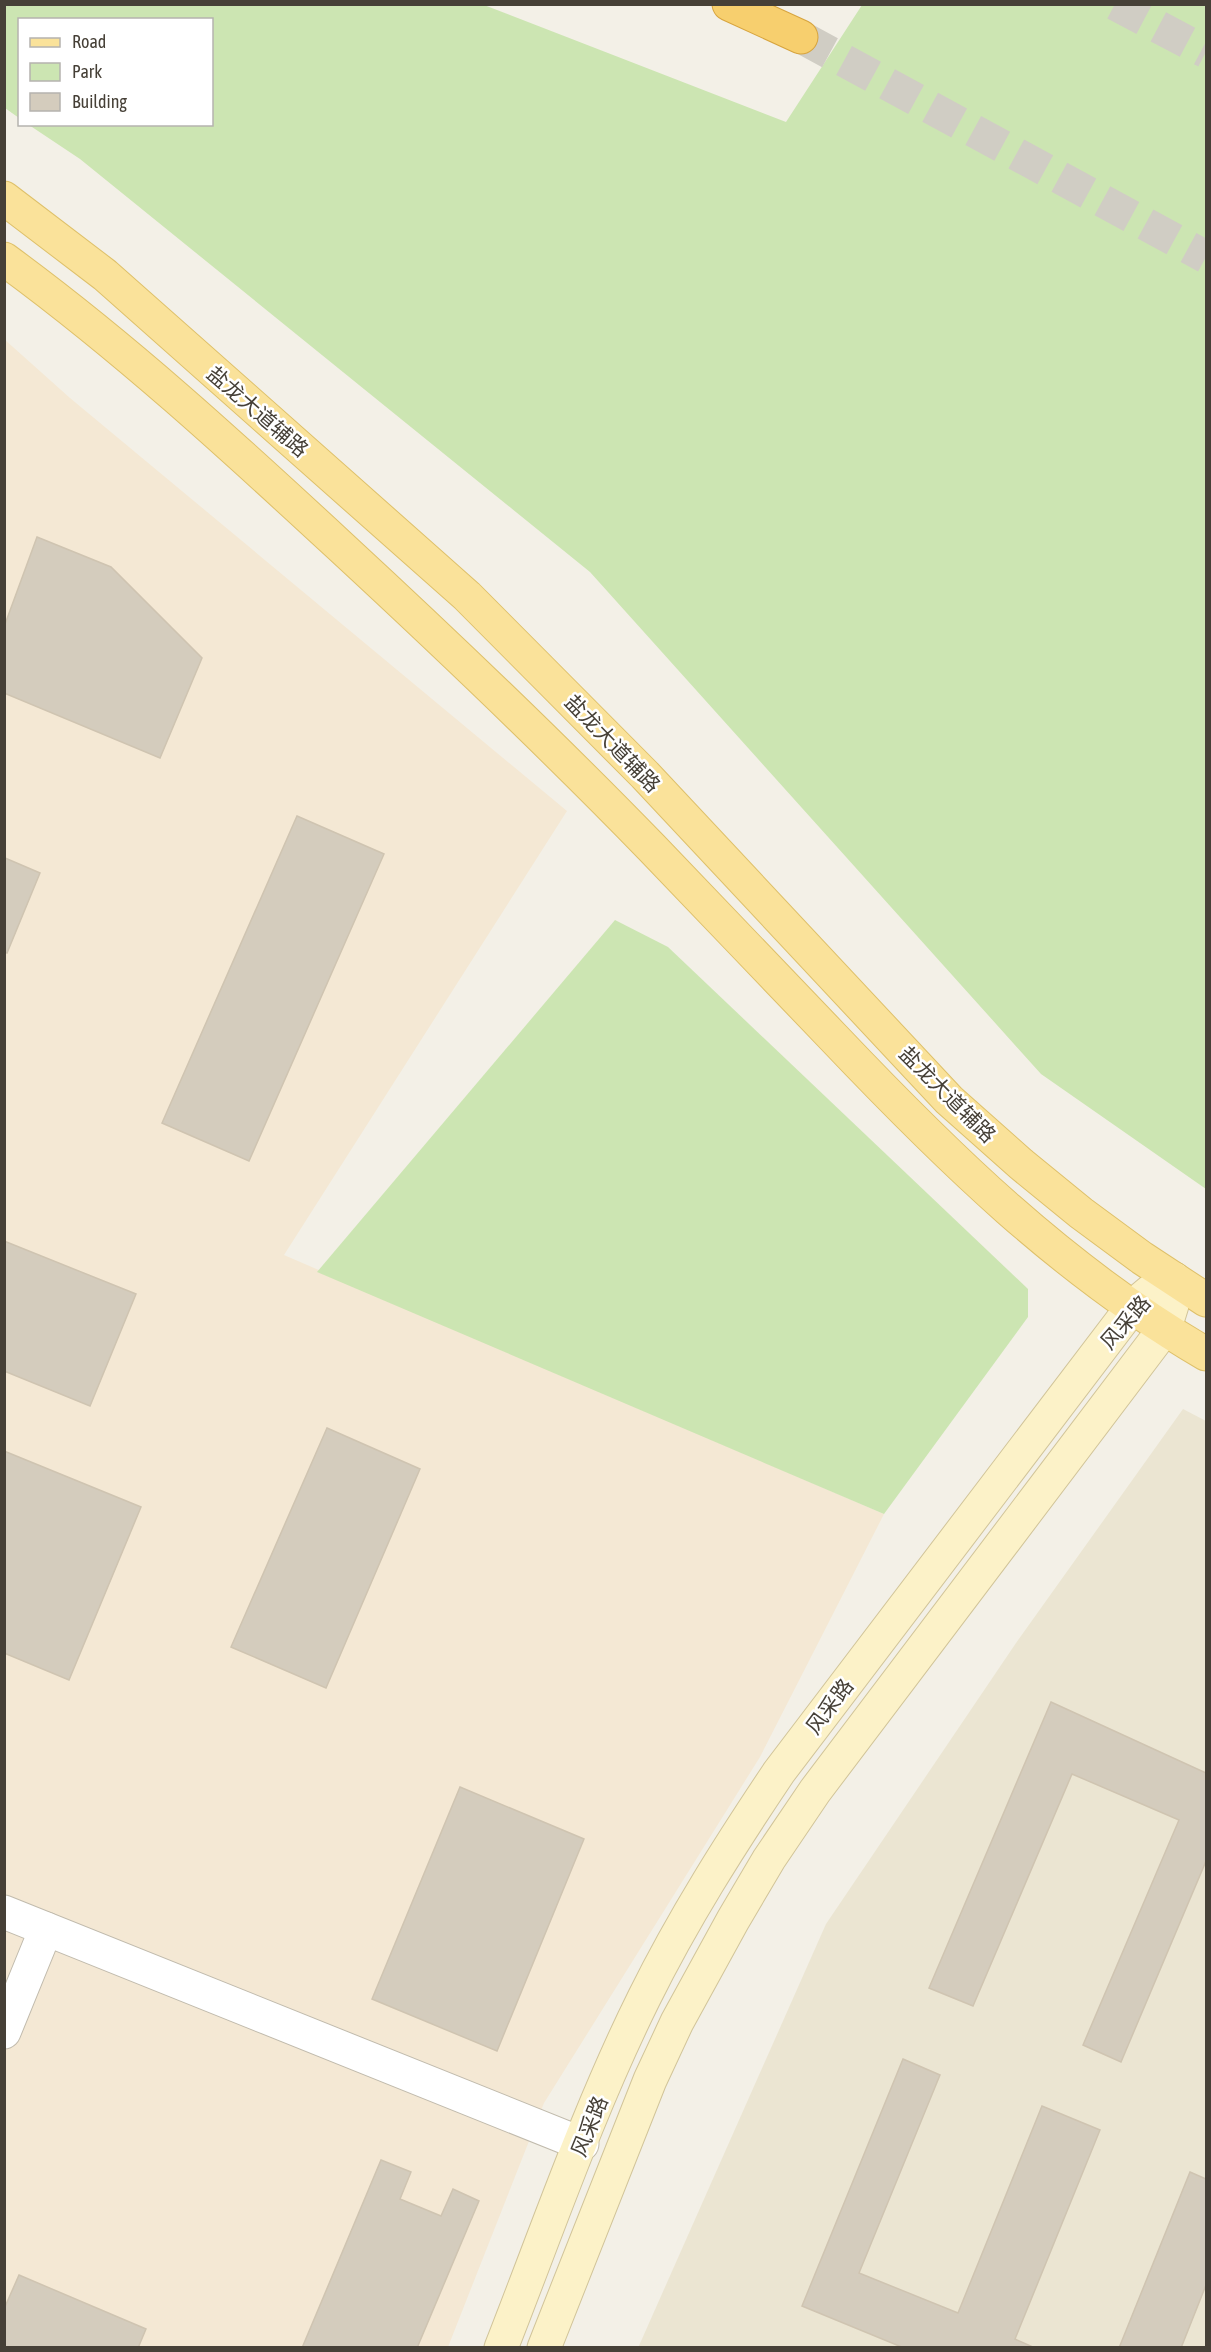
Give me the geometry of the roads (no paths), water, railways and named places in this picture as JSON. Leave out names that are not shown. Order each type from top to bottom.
[{"type":"highway","points":[[729,4],[801,37]]},
{"type":"main road","name":"盐龙大道辅路","points":[[4,198],[105,276],[467,596],[645,774],[949,1100],[1081,1213],[1206,1300]]},
{"type":"main road","name":"盐龙大道辅路","points":[[4,259],[46,290],[193,412],[408,609],[615,810],[921,1129],[1030,1229],[1107,1290],[1206,1354]]},
{"type":"street","name":"风采路","points":[[501,2348],[614,2064],[644,1999],[733,1840],[779,1772],[1133,1306],[1151,1291],[1174,1279]]},
{"type":"street","name":"风采路","points":[[544,2348],[650,2080],[672,2032],[732,1920],[815,1791],[1165,1328],[1172,1305],[1174,1279]]},
{"type":"street","points":[[4,1912],[582,2144]]},
{"type":"street","points":[[4,2032],[46,1929]]},
{"type":"tunnel","points":[[1115,4],[1206,52]]},
{"type":"tunnel","points":[[801,37],[1206,257]]}]
